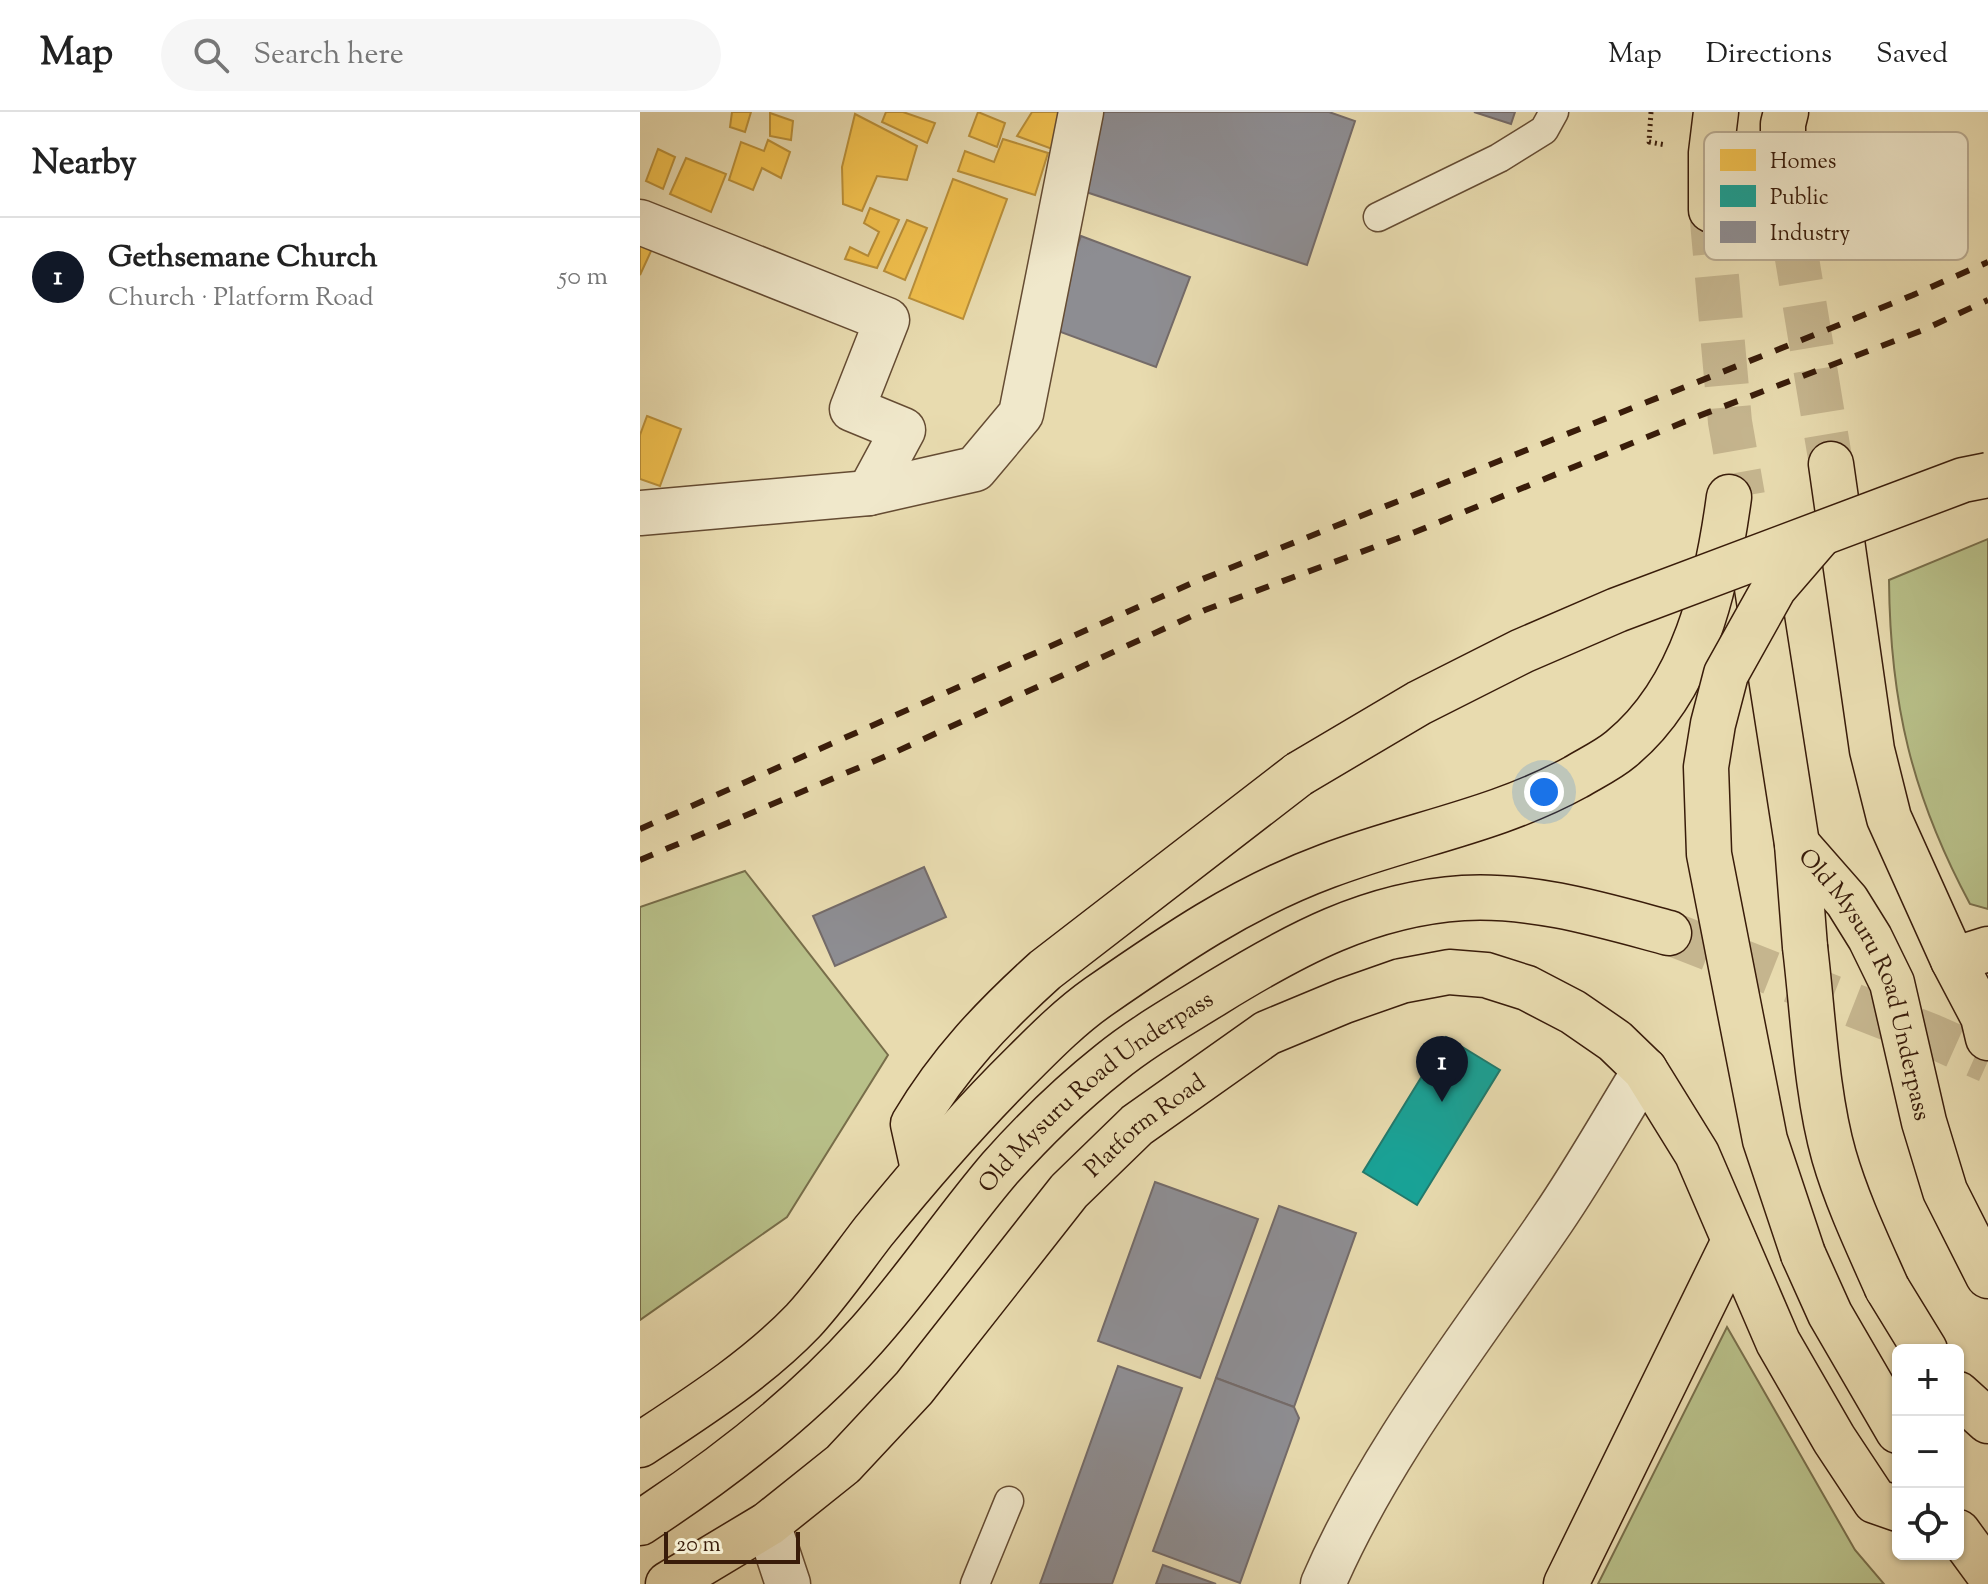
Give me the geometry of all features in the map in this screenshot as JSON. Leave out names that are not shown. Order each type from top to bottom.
[{"type":"main road","points":[[1714,132],[1716,112]]},
{"type":"main road","points":[[1783,132],[1786,112]]},
{"type":"main road","points":[[1831,464],[1872,750],[1889,818],[1970,954],[1988,1038]]},
{"type":"main road","points":[[640,1445],[704,1403],[767,1354],[804,1320],[923,1169],[913,1124],[937,1083],[1008,1004],[1045,970],[1299,774],[1419,703],[1522,651],[1617,610],[1963,480],[1988,475]]},
{"type":"main road","name":"Old Mysuru Road Underpass","points":[[923,1169],[977,1109],[1092,1001],[1208,922],[1280,884],[1332,864],[1505,811],[1548,792],[1621,750],[1649,721],[1685,662],[1708,607],[1736,496],[1797,844],[1847,901],[1892,983],[1924,1122],[1945,1191],[1988,1276]]},
{"type":"main road","points":[[1818,537],[1774,588],[1726,674],[1706,767],[1709,854],[1765,1140],[1803,1254],[1830,1314],[1892,1421]]},
{"type":"main road","points":[[1797,844],[1823,1104],[1833,1155],[1851,1206],[1887,1288],[1921,1344]]},
{"type":"main road","name":"Old Mysuru Road Underpass","points":[[640,1523],[729,1460],[805,1399],[865,1337],[1000,1168],[1057,1109],[1111,1062],[1261,966],[1336,926],[1402,907],[1463,898],[1529,901],[1595,913],[1669,933]]},
{"type":"main road","name":"Platform Road","points":[[668,1584],[768,1524],[843,1464],[914,1388],[1069,1191],[1137,1125],[1267,1033],[1401,981],[1449,972],[1486,975],[1527,988],[1573,1012],[1615,1041],[1645,1070],[1697,1154],[1778,1342],[1834,1439],[1875,1501],[1892,1507]]},
{"type":"main road","points":[[1566,1584],[1734,1241]]},
{"type":"main road","points":[[1964,1399],[1988,1421]]},
{"type":"main road","points":[[1964,1540],[1988,1573]]},
{"type":"street","points":[[640,513],[869,493],[975,469],[1021,414],[1081,112]]},
{"type":"street","points":[[640,222],[887,320],[852,409],[903,430],[869,493]]},
{"type":"street","points":[[1323,1584],[1340,1544],[1398,1441],[1554,1217],[1645,1070]]},
{"type":"street","points":[[768,1524],[788,1584]]},
{"type":"lane","points":[[1378,217],[1499,158],[1544,130],[1554,112]]},
{"type":"lane","points":[[975,1584],[1009,1501]]},
{"type":"path","points":[[1649,142],[1651,112]]},
{"type":"green space","points":[[1988,539],[1988,909],[1970,904],[1933,825],[1919,786],[1908,748],[1894,667],[1889,580]]},
{"type":"green space","points":[[745,871],[888,1055],[787,1217],[640,1320],[640,907]]},
{"type":"green space","points":[[1727,1327],[1855,1550],[1884,1584],[1598,1584]]},
{"type":"building: Homes","points":[[732,112],[751,112],[745,132],[730,127]]},
{"type":"building: Homes","points":[[886,112],[903,112],[935,123],[927,143],[882,122]]},
{"type":"building: Homes","points":[[978,112],[1005,123],[997,147],[969,136]]},
{"type":"building: Homes","points":[[1032,112],[1072,112],[1063,153],[1017,136]]},
{"type":"building: Homes","points":[[770,113],[793,121],[791,140],[770,136]]},
{"type":"building: Homes","points":[[855,114],[917,146],[907,180],[877,176],[862,211],[843,204],[842,167]]},
{"type":"building: Homes","points":[[1003,139],[1048,153],[1035,195],[958,171],[965,151],[994,162]]},
{"type":"building: Homes","points":[[768,140],[790,152],[781,178],[762,168],[753,190],[729,180],[741,142],[764,151]]},
{"type":"building: Homes","points":[[658,149],[675,157],[663,189],[646,181]]},
{"type":"building: Homes","points":[[686,158],[726,174],[711,212],[670,194]]},
{"type":"building: Homes","points":[[953,179],[1007,199],[963,319],[909,298]]},
{"type":"building: Homes","points":[[870,208],[899,220],[877,268],[845,259],[850,247],[868,256],[879,232],[864,223]]},
{"type":"building: Homes","points":[[907,220],[927,228],[905,280],[884,271]]},
{"type":"building: Homes","points":[[640,244],[652,249],[640,275]]},
{"type":"building: Homes","points":[[647,416],[681,429],[660,486],[640,479],[640,435]]},
{"type":"building: Public","points":[[1446,1037],[1500,1070],[1417,1205],[1363,1172]]},
{"type":"building: Industry","points":[[1095,112],[1329,112],[1355,121],[1307,265],[1071,187]]},
{"type":"building: Industry","points":[[1474,112],[1515,112],[1511,124]]},
{"type":"building: Industry","points":[[1081,236],[1190,277],[1156,367],[1047,327]]},
{"type":"building: Industry","points":[[924,867],[946,917],[835,966],[813,916]]},
{"type":"building: Industry","points":[[1155,1182],[1258,1219],[1200,1378],[1098,1341]]},
{"type":"building: Industry","points":[[1279,1206],[1356,1233],[1294,1407],[1216,1378]]},
{"type":"building: Industry","points":[[1118,1366],[1182,1388],[1112,1584],[1040,1584]]},
{"type":"building: Industry","points":[[1216,1378],[1294,1407],[1299,1418],[1240,1583],[1153,1551]]},
{"type":"building: Industry","points":[[1163,1565],[1216,1584],[1156,1584]]},
{"type":"tunnel","points":[[1715,260],[1730,422],[1743,496]]},
{"type":"tunnel","points":[[1797,260],[1831,464]]},
{"type":"tunnel","points":[[1669,933],[1988,1061]]},
{"type":"railway","points":[[640,829],[1190,584],[1695,383],[1988,262]]},
{"type":"railway","points":[[640,860],[891,754],[1205,610],[1415,532],[1696,417],[1923,330],[1988,300]]},
{"type":"place","name":"Gethsemane Church","points":[[1442,1102]]}]
